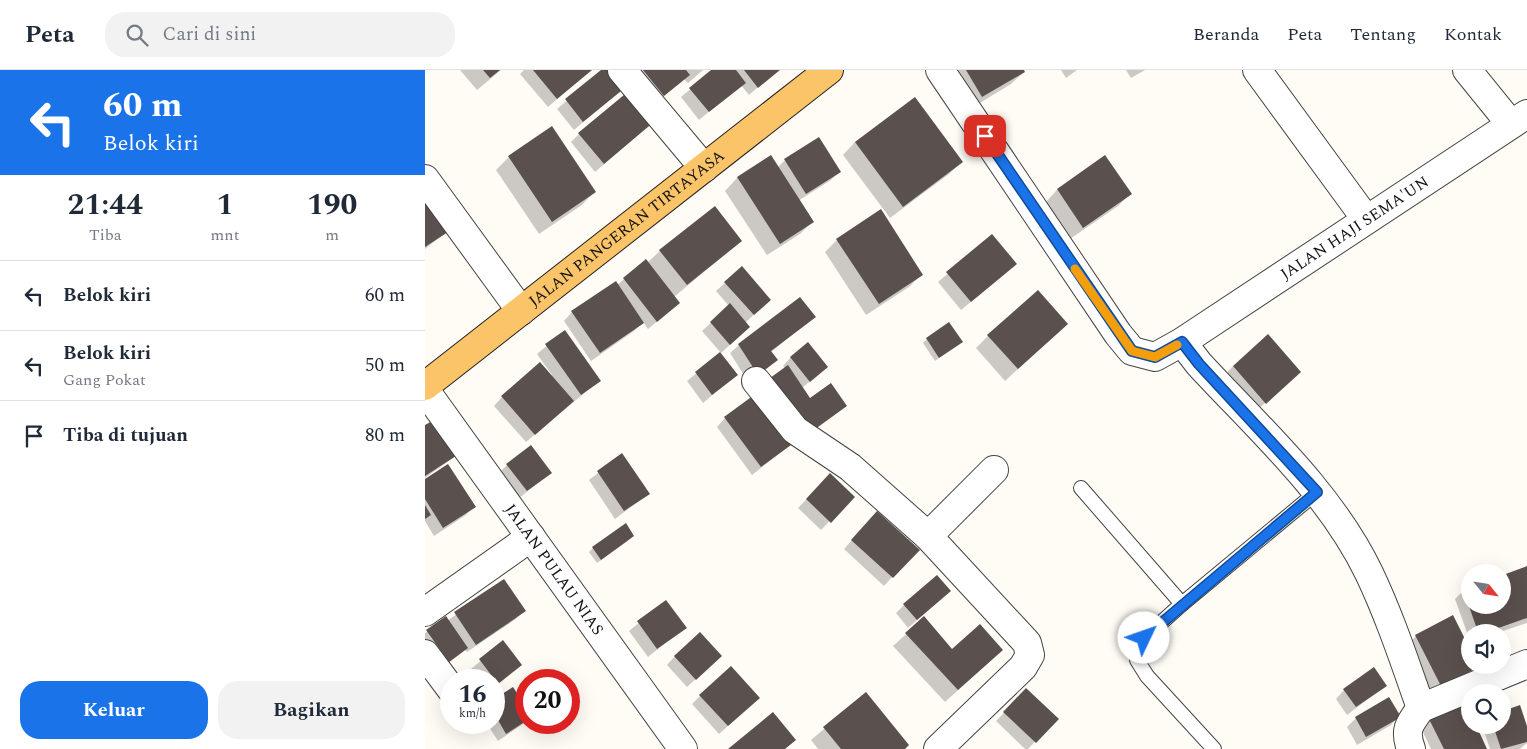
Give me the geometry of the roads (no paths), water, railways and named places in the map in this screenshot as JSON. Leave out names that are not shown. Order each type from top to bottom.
[{"type":"main road","name":"JALAN PANGERAN TIRTAYASA","points":[[425,386],[829,70]]},
{"type":"street","points":[[622,70],[704,168]]},
{"type":"street","name":"JALAN HAJI SEMA'UN","points":[[940,70],[1132,351],[1155,357],[1182,342],[1519,118]]},
{"type":"street","points":[[1257,70],[1366,219]]},
{"type":"street","points":[[1467,70],[1519,118]]},
{"type":"street","points":[[425,179],[521,311]]},
{"type":"street","points":[[1182,342],[1199,364],[1317,492],[1348,537],[1369,572],[1421,708]]},
{"type":"street","points":[[755,381],[795,430],[850,467],[928,536],[1027,643],[1030,655],[1023,667],[939,749]]},
{"type":"street","name":"JALAN PULAU NIAS","points":[[425,390],[683,749]]},
{"type":"street","points":[[928,536],[994,470]]},
{"type":"street","points":[[425,612],[531,538]]},
{"type":"street","points":[[425,654],[440,674]]},
{"type":"street","points":[[1411,749],[1406,735],[1411,722],[1421,708],[1527,664]]},
{"type":"lane","points":[[1081,488],[1182,604]]},
{"type":"lane","points":[[1214,749],[1147,676],[1137,660],[1138,650],[1144,638],[1182,604],[1317,492]]}]
